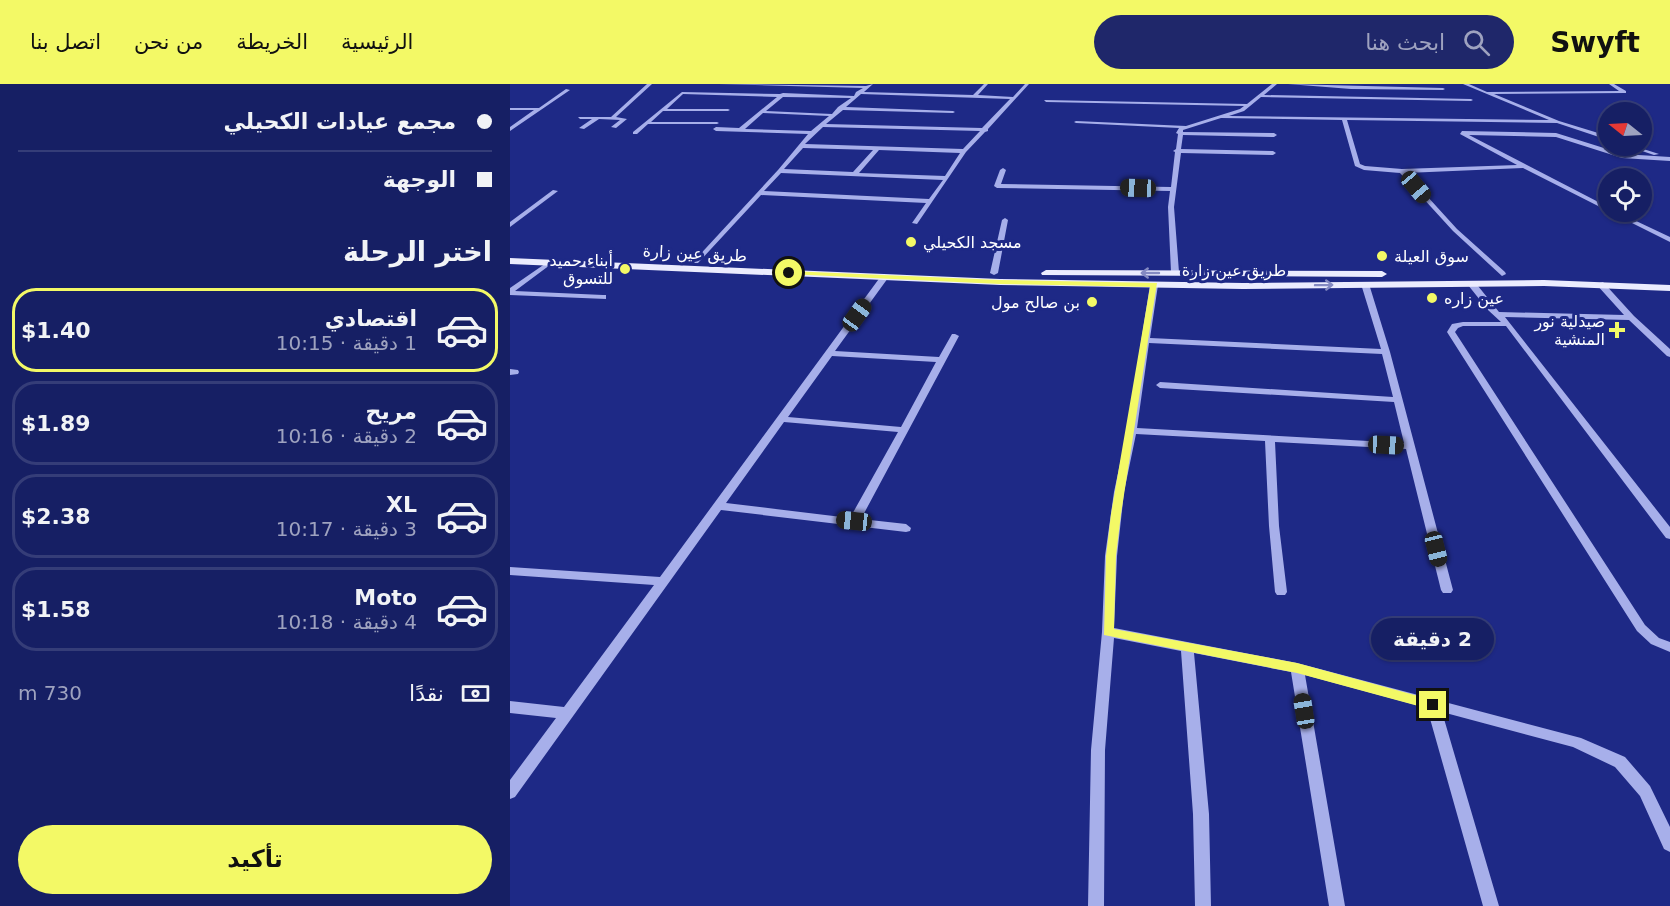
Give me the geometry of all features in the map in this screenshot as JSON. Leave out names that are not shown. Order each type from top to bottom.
[{"type":"main road","name":"طريق عين زارة","points":[[510,255],[577,255],[696,262],[994,273],[1502,274],[1670,279]]},
{"type":"main road","name":"طريق عين زارة","points":[[510,261],[552,261],[884,278],[1100,284],[1243,286],[1471,283],[1600,284],[1670,288]]},
{"type":"main road","points":[[1098,273],[1100,284]]},
{"type":"main road","points":[[1241,273],[1243,286]]},
{"type":"street","points":[[612,118],[650,84]]},
{"type":"street","points":[[720,84],[868,86]]},
{"type":"street","points":[[974,97],[986,84]]},
{"type":"street","points":[[915,223],[964,151],[1027,84]]},
{"type":"street","points":[[1076,122],[1185,127],[1222,117],[1250,105],[1275,84]]},
{"type":"street","points":[[1290,84],[1337,88],[1443,89]]},
{"type":"street","points":[[1465,84],[1557,122],[1598,135]]},
{"type":"street","points":[[1485,93],[1624,92],[1611,84]]},
{"type":"street","points":[[696,262],[803,146],[812,133],[868,86]]},
{"type":"street","points":[[510,129],[568,90]]},
{"type":"street","points":[[636,133],[684,91],[1014,98]]},
{"type":"street","points":[[740,130],[783,94]]},
{"type":"street","points":[[1262,96],[1471,100]]},
{"type":"street","points":[[1046,102],[1250,105]]},
{"type":"street","points":[[939,129],[959,104]]},
{"type":"street","points":[[510,109],[542,108]]},
{"type":"street","points":[[840,108],[953,112]]},
{"type":"street","points":[[662,110],[728,110]]},
{"type":"street","points":[[762,112],[832,115]]},
{"type":"street","points":[[1222,117],[1557,122]]},
{"type":"street","points":[[580,118],[625,118],[614,127]]},
{"type":"street","points":[[582,128],[598,118]]},
{"type":"street","points":[[1344,120],[1357,165],[1364,168],[1402,171],[1524,166]]},
{"type":"street","points":[[1450,121],[1462,133],[1598,204]]},
{"type":"street","points":[[510,122],[521,122]]},
{"type":"street","points":[[647,123],[812,133]]},
{"type":"street","points":[[820,125],[986,130]]},
{"type":"street","points":[[1175,272],[1171,216],[1172,189],[1179,133],[1185,127]]},
{"type":"street","points":[[1179,133],[1274,135]]},
{"type":"street","points":[[1462,133],[1556,135],[1622,156],[1670,159]]},
{"type":"street","points":[[803,146],[964,151]]},
{"type":"street","points":[[854,175],[878,148]]},
{"type":"street","points":[[1176,152],[1273,153]]},
{"type":"street","points":[[1652,153],[1670,159]]},
{"type":"street","points":[[1486,168],[1486,164],[1510,158]]},
{"type":"street","points":[[1003,170],[996,186],[1172,189]]},
{"type":"street","points":[[780,171],[947,178]]},
{"type":"street","points":[[1402,171],[1455,230],[1502,274]]},
{"type":"street","points":[[510,225],[555,191]]},
{"type":"street","points":[[759,194],[930,201]]},
{"type":"street","points":[[994,273],[1005,220]]},
{"type":"street","points":[[1633,222],[1670,240]]},
{"type":"street","points":[[510,292],[552,261]]},
{"type":"street","points":[[510,792],[884,278]]},
{"type":"street","points":[[1471,283],[1508,324],[1670,536]]},
{"type":"street","points":[[1365,284],[1386,352],[1446,590]]},
{"type":"street","points":[[1600,284],[1631,318],[1670,354]]},
{"type":"street","points":[[1096,906],[1098,750],[1108,632],[1111,556],[1119,492],[1132,431],[1154,285]]},
{"type":"street","points":[[510,292],[603,297]]},
{"type":"street","points":[[1498,314],[1631,318]]},
{"type":"street","points":[[1508,324],[1463,324],[1455,326],[1451,332],[1641,628],[1655,640],[1670,647]]},
{"type":"street","points":[[854,521],[955,336]]},
{"type":"street","points":[[1145,340],[1386,352]]},
{"type":"street","points":[[830,353],[940,360]]},
{"type":"street","points":[[1160,385],[1398,400]]},
{"type":"street","points":[[781,419],[902,430]]},
{"type":"street","points":[[1132,431],[1409,446]]},
{"type":"street","points":[[1270,440],[1274,526],[1281,592]]},
{"type":"street","points":[[718,506],[906,528]]},
{"type":"street","points":[[512,574],[662,581]]},
{"type":"street","points":[[1108,632],[1297,668],[1576,742],[1620,762],[1645,791],[1670,844]]},
{"type":"street","points":[[1187,646],[1201,814],[1203,906]]},
{"type":"street","points":[[1297,668],[1337,906]]},
{"type":"street","points":[[1433,705],[1491,906]]},
{"type":"street","points":[[510,707],[567,712]]},
{"type":"place","name":"مسجد الكحيلي","points":[[911,242]]},
{"type":"place","name":"سوق العيلة","points":[[1382,256]]},
{"type":"place","name":"أبناء حميد للتسوق","points":[[625,269]]},
{"type":"place","name":"عين زاره","points":[[1432,298]]},
{"type":"place","name":"بن صالح مول","points":[[1092,302]]},
{"type":"place","name":"صيدلية نور المنشية","points":[[1617,330]]},
{"type":"route","points":[[789,273],[904,279],[1154,285],[1132,431],[1116,514],[1111,556],[1108,632],[1297,668],[1433,705]]}]
